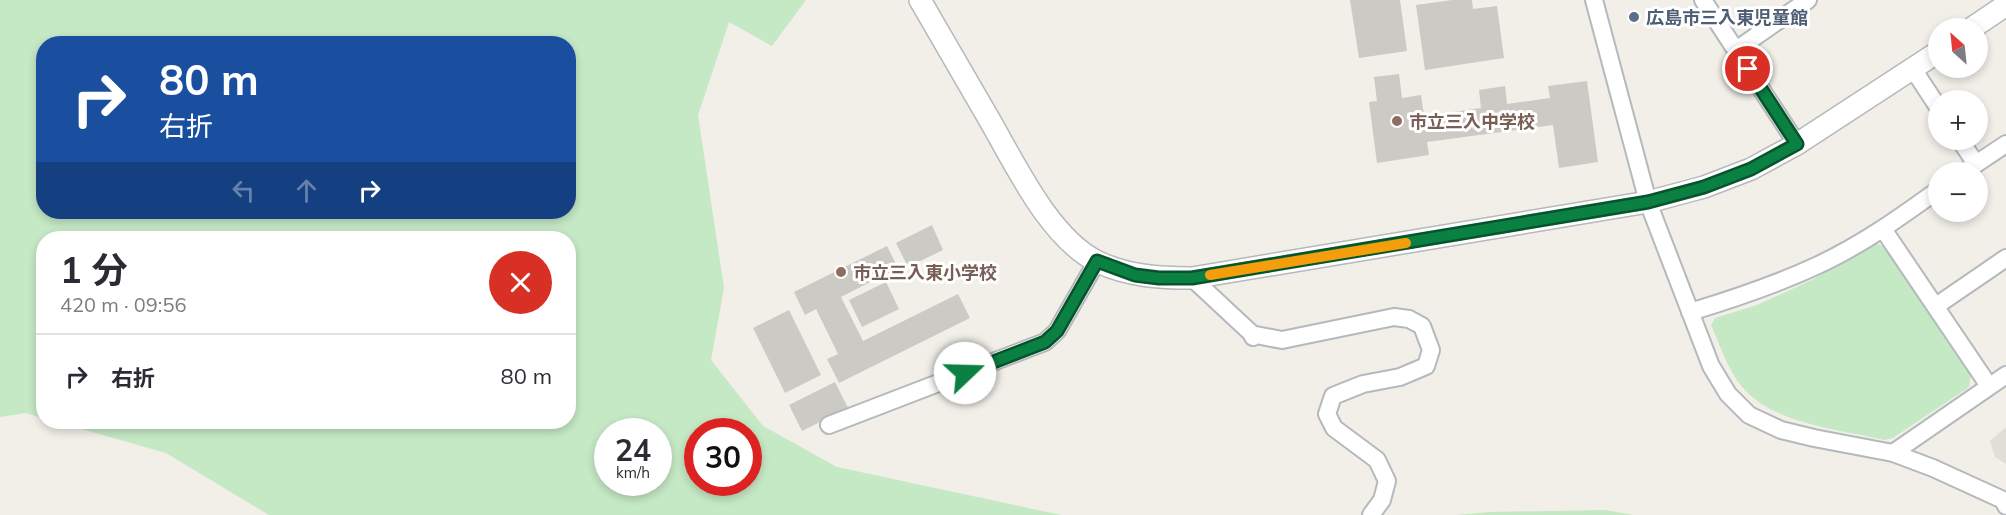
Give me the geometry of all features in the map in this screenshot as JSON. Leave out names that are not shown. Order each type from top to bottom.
[{"type":"street","points":[[920,0],[1038,202],[1069,241],[1097,261],[1135,275],[1159,278],[1192,278],[1648,202],[1713,184],[1751,169],[1797,144],[1928,59]]},
{"type":"street","points":[[1594,0],[1648,202],[1690,312],[1717,375],[1728,394],[1749,415],[1781,430],[1893,453],[1934,468],[2003,500],[2006,506]]},
{"type":"street","points":[[1703,0],[1797,144]]},
{"type":"street","points":[[1736,50],[1808,0]]},
{"type":"street","points":[[1987,18],[2006,5]]},
{"type":"street","points":[[1913,69],[1928,92]]},
{"type":"street","points":[[1979,162],[2006,144]]},
{"type":"street","points":[[1690,312],[1747,294],[1817,265],[1883,229],[1928,197]]},
{"type":"street","points":[[1883,229],[1989,386]]},
{"type":"street","points":[[1936,306],[2006,258]]},
{"type":"street","points":[[829,425],[1045,342],[1057,331],[1097,261]]},
{"type":"street","points":[[1192,278],[1253,337],[1256,335],[1282,340],[1394,316],[1409,319],[1422,326],[1431,350],[1426,366],[1400,377],[1363,384],[1333,396],[1327,414],[1334,428],[1377,460],[1387,481],[1382,500],[1371,515]]},
{"type":"street","points":[[1893,453],[2006,375]]},
{"type":"shaded area","points":[[2006,427],[2006,464],[1995,457],[1990,441]]},
{"type":"green space","points":[[0,0],[806,0],[772,46],[729,22],[698,115],[724,288],[711,360],[757,418],[684,418],[684,496],[762,496],[762,425],[837,467],[1061,515],[269,515],[166,453],[82,429],[576,429],[576,231],[36,231],[36,416],[26,413],[0,417]]},
{"type":"green space","points":[[1873,243],[1884,246],[1971,375],[1969,387],[1893,438],[1885,440],[1811,424],[1775,411],[1759,402],[1735,377],[1711,325],[1715,318],[1757,305],[1812,280]]},
{"type":"green space","points":[[1605,510],[1633,515],[1456,515],[1490,512]]},
{"type":"building","points":[[1350,0],[1400,0],[1407,51],[1359,58]]},
{"type":"building","points":[[1472,0],[1473,9],[1497,6],[1504,58],[1425,70],[1416,5]]},
{"type":"building","points":[[1399,74],[1402,98],[1421,95],[1424,116],[1481,108],[1479,90],[1505,86],[1507,104],[1550,98],[1548,86],[1587,81],[1598,162],[1559,168],[1553,125],[1427,142],[1429,155],[1377,163],[1369,102],[1377,101],[1374,77]]},
{"type":"building","points":[[932,225],[943,250],[908,267],[896,243]]},
{"type":"building","points":[[887,246],[898,268],[841,297],[863,341],[958,294],[970,318],[839,383],[827,359],[838,354],[816,309],[805,315],[794,292]]},
{"type":"building","points":[[886,282],[899,309],[862,327],[849,300]]},
{"type":"building","points":[[789,310],[821,375],[785,393],[753,328]]},
{"type":"building","points":[[835,382],[848,408],[802,431],[789,405]]},
{"type":"slow traffic","points":[[1210,275],[1406,243]]},
{"type":"place","name":"広島市三入東児童館","points":[[1634,17]]},
{"type":"place","name":"市立三入中学校","points":[[1397,121]]},
{"type":"place","name":"市立三入東小学校","points":[[841,272]]},
{"type":"route","points":[[965,373],[1045,342],[1057,331],[1097,261],[1135,275],[1192,278],[1648,202],[1704,187],[1751,169],[1797,144],[1748,69]]}]
